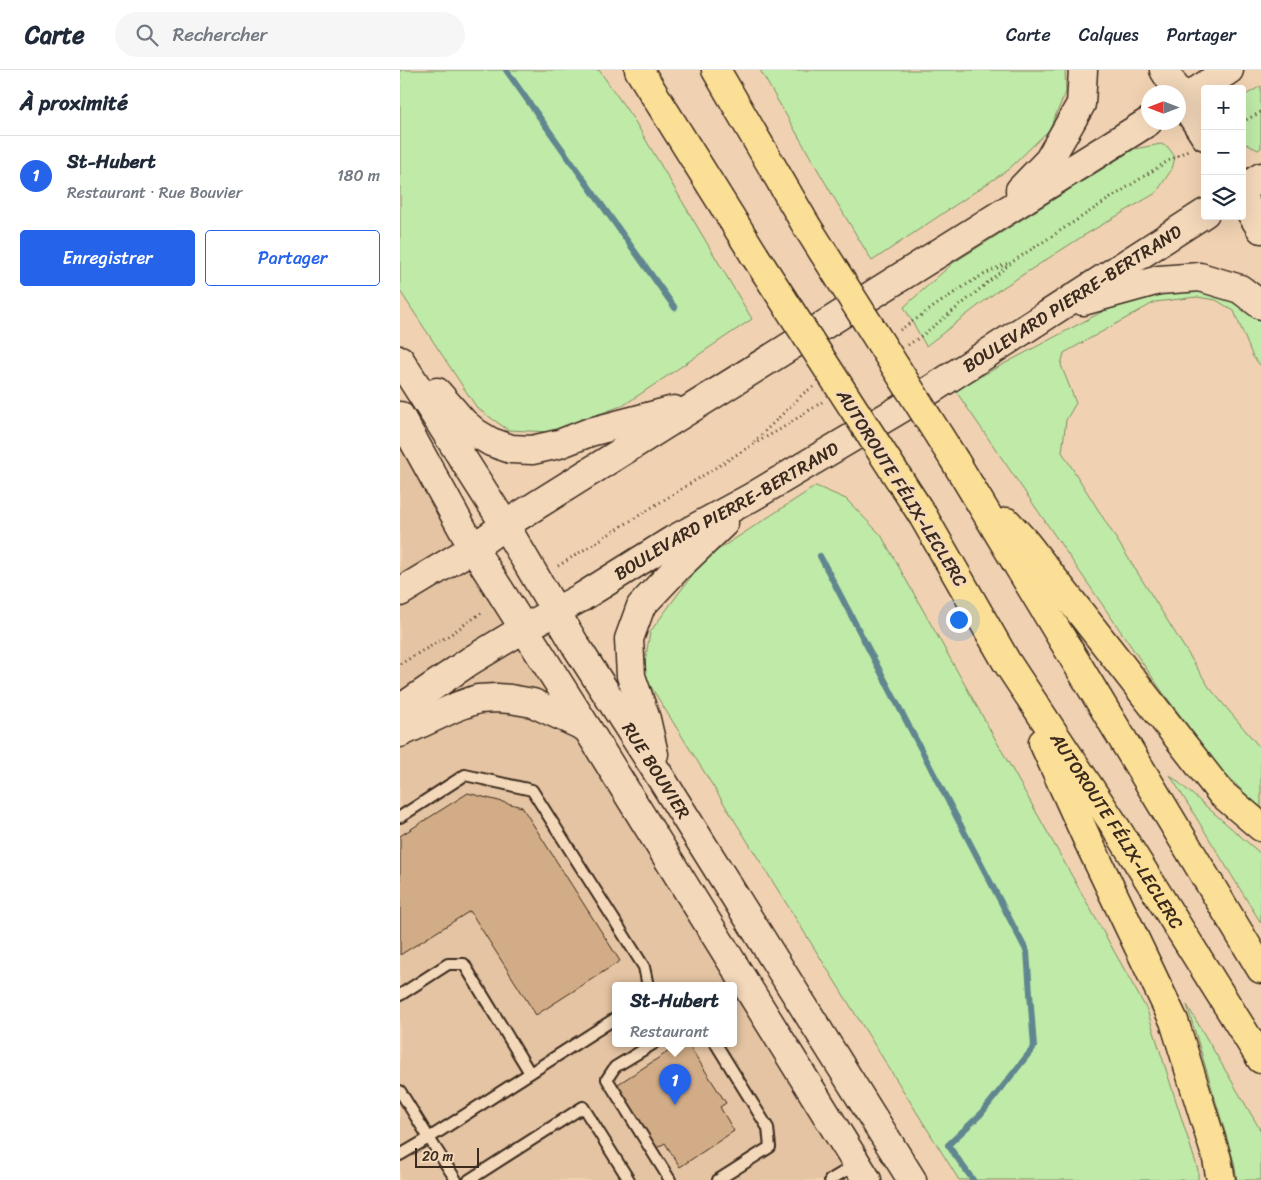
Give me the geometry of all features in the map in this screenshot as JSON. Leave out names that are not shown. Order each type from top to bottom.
[{"type":"highway","name":"AUTOROUTE FÉLIX-LECLERC","points":[[639,70],[755,256],[923,516],[1006,660],[1115,826],[1261,1059]]},
{"type":"highway","points":[[716,70],[806,225],[961,470],[1261,969]]},
{"type":"highway","points":[[961,470],[1026,542],[1221,793],[1261,827]]},
{"type":"highway","points":[[1006,660],[1088,841],[1174,1021],[1217,1159],[1221,1180]]},
{"type":"main road","points":[[990,221],[1049,160],[1081,104],[1083,70]]},
{"type":"main road","points":[[1164,70],[1172,85]]},
{"type":"main road","points":[[1186,93],[1229,70]]},
{"type":"main road","points":[[1186,108],[1201,130]]},
{"type":"main road","points":[[400,592],[473,548],[506,525],[1141,126]]},
{"type":"main road","points":[[1246,186],[1261,177]]},
{"type":"main road","points":[[1246,205],[1261,229]]},
{"type":"main road","name":"BOULEVARD PIERRE-BERTRAND","points":[[400,709],[470,661],[523,629],[556,612],[673,540],[912,402],[1201,217]]},
{"type":"main road","points":[[1058,308],[1158,280],[1200,276],[1240,290],[1261,305]]},
{"type":"main road","points":[[400,349],[463,422],[491,442],[511,449],[532,450],[559,444],[590,432],[700,403]]},
{"type":"main road","name":"RUE BOUVIER","points":[[400,360],[506,525],[576,646],[659,775],[912,1180]]},
{"type":"main road","name":"RUE BOUVIER","points":[[400,416],[473,548],[587,728],[862,1172]]},
{"type":"main road","points":[[659,775],[646,719],[631,676],[628,639],[641,606],[677,568],[752,496]]},
{"type":"main road","points":[[400,733],[458,706],[478,700],[497,698],[533,703],[587,728]]},
{"type":"lane","points":[[400,817],[465,775],[532,790],[644,967],[647,982]]},
{"type":"lane","points":[[400,995],[448,964],[464,964],[530,1073]]},
{"type":"lane","points":[[400,1155],[612,1021]]},
{"type":"lane","points":[[648,1047],[615,1067],[607,1079],[670,1180]]},
{"type":"lane","points":[[718,1047],[768,1128],[770,1147],[718,1180]]},
{"type":"lane","points":[[400,1091],[456,1180]]},
{"type":"lane","points":[[469,1180],[584,1106],[629,1180]]},
{"type":"lane","points":[[830,1180],[862,1172]]},
{"type":"path","points":[[1246,120],[1261,112]]},
{"type":"path","points":[[1012,262],[1176,157]]},
{"type":"path","points":[[554,568],[752,445]]},
{"type":"path","points":[[400,664],[448,636],[486,610]]},
{"type":"shaded area","points":[[400,404],[864,1180],[400,1180]]},
{"type":"green space","points":[[400,70],[599,70],[634,120],[752,319],[624,405],[550,432],[508,430],[477,408],[400,291]]},
{"type":"green space","points":[[760,70],[1065,70],[1066,92],[1049,130],[1009,169],[872,261]]},
{"type":"green space","points":[[1261,86],[1261,148],[1258,150],[1246,144],[1246,95]]},
{"type":"green space","points":[[1161,144],[1168,147],[1175,157],[1172,169],[1156,193],[1083,236],[996,292],[926,346],[904,307],[953,263],[1134,149]]},
{"type":"green space","points":[[1198,280],[1234,292],[1261,323],[1261,366],[1253,357],[1234,311],[1216,300],[1197,297],[1155,302],[1064,353],[1061,365],[1076,403],[1066,420],[1062,452],[1209,687],[1261,749],[1261,809],[1222,771],[1161,690],[955,390],[1143,290]]},
{"type":"green space","points":[[816,486],[846,499],[881,535],[1147,1010],[1198,1170],[1198,1180],[959,1180],[643,674],[650,632],[704,559]]},
{"type":"green space","points":[[1170,775],[1261,854],[1261,923]]},
{"type":"green space","points":[[1187,1005],[1261,1131],[1261,1180],[1237,1180],[1234,1162]]},
{"type":"building","points":[[468,793],[522,807],[620,961],[536,1015],[470,911],[400,955],[400,836]]},
{"type":"building","points":[[675,1047],[690,1047],[726,1103],[720,1107],[734,1131],[680,1167],[665,1143],[653,1150],[615,1086]]},
{"type":"waterway","points":[[506,70],[675,308]]},
{"type":"waterway","points":[[820,556],[1027,952],[1034,1047],[981,1114],[948,1145],[973,1180]]},
{"type":"place","name":"St-Hubert","points":[[675,1105]]}]
